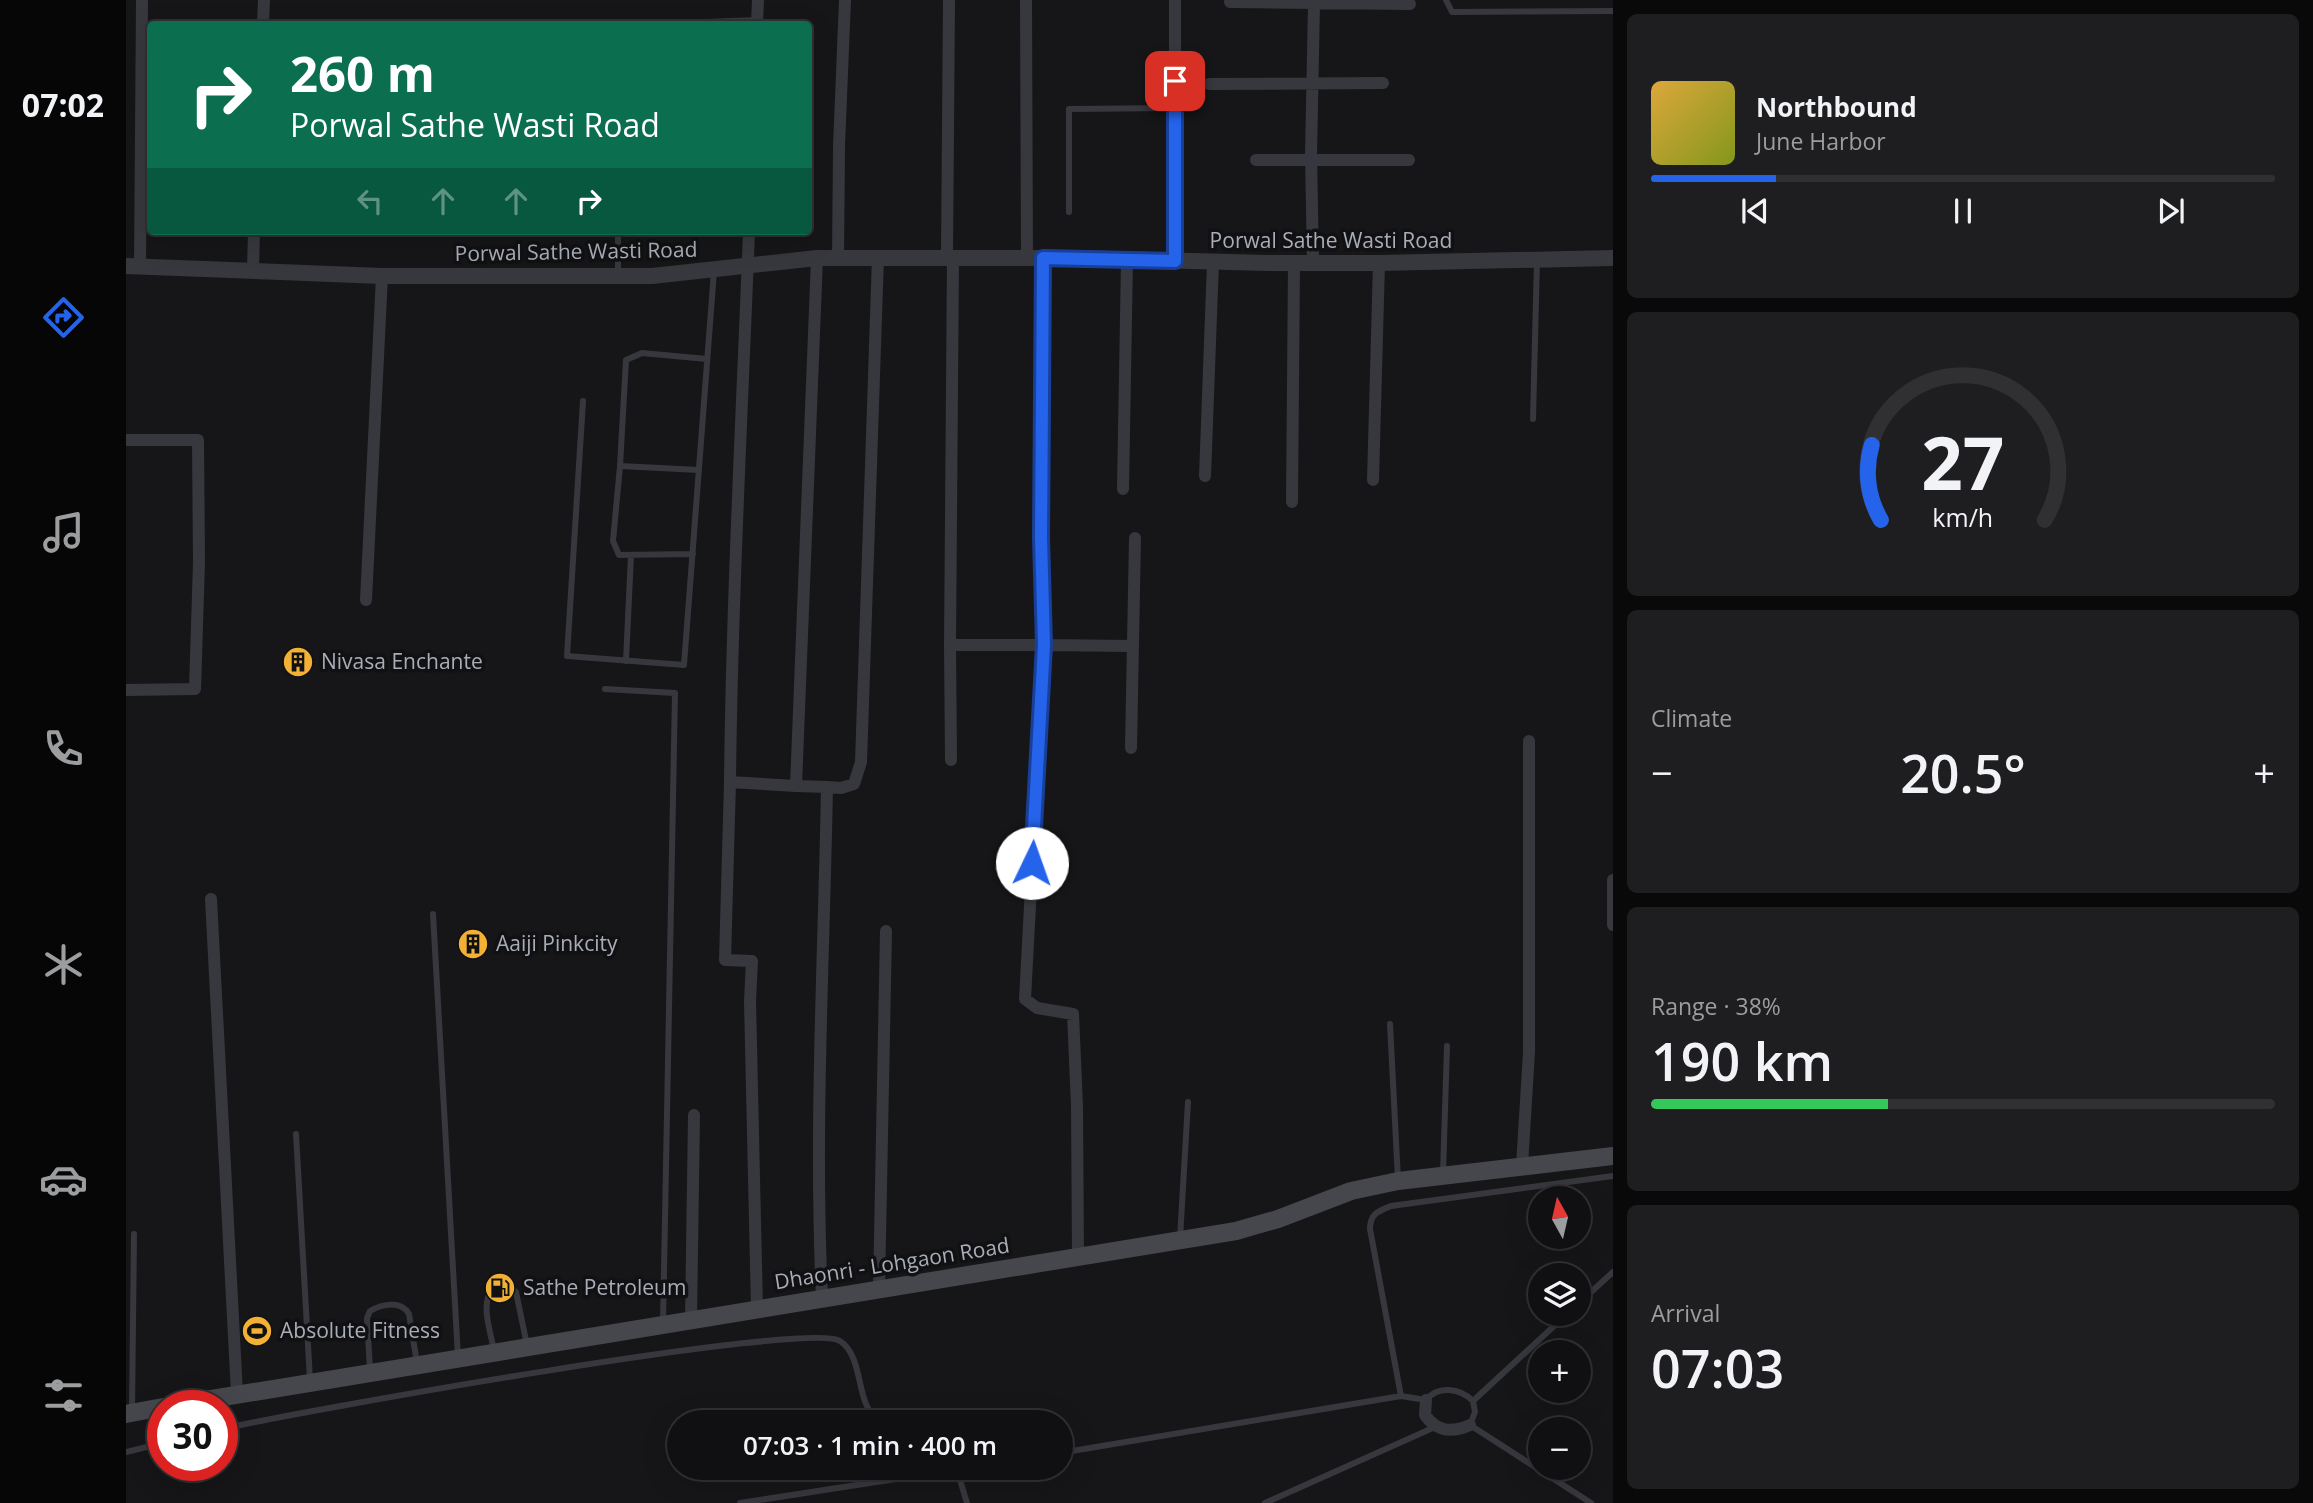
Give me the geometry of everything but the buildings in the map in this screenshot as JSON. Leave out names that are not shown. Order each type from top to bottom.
[{"type":"main road","name":"Dhaonri - Lohgaon Road","points":[[238,1394],[1236,1231],[1278,1219],[1351,1191],[1398,1181],[1613,1156]]},
{"type":"main road","points":[[129,1413],[147,1410]]},
{"type":"street","points":[[133,266],[142,0]]},
{"type":"street","points":[[263,21],[264,0]]},
{"type":"street","points":[[757,21],[758,0]]},
{"type":"street","points":[[838,258],[845,0]]},
{"type":"street","points":[[949,0],[951,760]]},
{"type":"street","points":[[1026,0],[1044,645],[1025,999],[1037,1008],[1073,1014],[1078,1256]]},
{"type":"street","points":[[1175,0],[1175,261]]},
{"type":"street","points":[[1230,2],[1410,4]]},
{"type":"street","points":[[1313,263],[1314,4]]},
{"type":"street","points":[[1209,84],[1383,83]]},
{"type":"street","points":[[1256,160],[1409,160]]},
{"type":"street","points":[[253,271],[254,235]]},
{"type":"street","points":[[749,235],[732,631],[725,960],[752,961],[750,1001],[757,1309]]},
{"type":"street","points":[[730,782],[841,788],[854,784],[861,762],[878,257]]},
{"type":"street","name":"Porwal Sathe Wasti Road","points":[[133,266],[382,276],[652,276],[817,258],[950,257],[1294,263],[1613,258]]},
{"type":"street","points":[[796,786],[817,258]]},
{"type":"street","points":[[1123,489],[1127,259]]},
{"type":"street","points":[[1205,476],[1213,262]]},
{"type":"street","points":[[1292,502],[1294,263]]},
{"type":"street","points":[[1373,480],[1379,263]]},
{"type":"street","points":[[366,600],[382,276]]},
{"type":"street","points":[[126,440],[198,440],[199,562],[195,689],[126,690]]},
{"type":"street","points":[[1131,748],[1135,538]]},
{"type":"street","points":[[950,645],[1132,646]]},
{"type":"street","points":[[1522,1166],[1529,1052],[1529,741]]},
{"type":"street","points":[[822,1298],[818,1219],[819,1066],[827,788]]},
{"type":"street","points":[[1613,880],[1613,925]]},
{"type":"street","points":[[211,899],[237,1390]]},
{"type":"street","points":[[879,1289],[886,931]]},
{"type":"street","points":[[691,1321],[694,1115]]},
{"type":"street","points":[[1426,1401],[1425,1415],[1435,1427],[1458,1430],[1470,1425]]},
{"type":"lane","points":[[1446,0],[1452,12],[1613,11]]},
{"type":"lane","points":[[1069,212],[1069,109],[1175,108]]},
{"type":"lane","points":[[618,235],[618,276]]},
{"type":"lane","points":[[1533,419],[1537,260]]},
{"type":"lane","points":[[583,401],[567,656],[684,665],[714,271]]},
{"type":"lane","points":[[693,554],[619,555],[612,541],[620,466],[626,360],[642,353],[707,359]]},
{"type":"lane","points":[[620,466],[699,470]]},
{"type":"lane","points":[[626,661],[631,555]]},
{"type":"lane","points":[[605,689],[675,693],[663,1325]]},
{"type":"lane","points":[[433,914],[458,1359]]},
{"type":"lane","points":[[1390,1024],[1398,1181]]},
{"type":"lane","points":[[1443,1175],[1447,1046]]},
{"type":"lane","points":[[1180,1240],[1188,1102]]},
{"type":"lane","points":[[296,1134],[310,1382]]},
{"type":"lane","points":[[1401,1396],[1370,1229],[1370,1219],[1377,1211],[1391,1206],[1613,1176]]},
{"type":"lane","points":[[129,1413],[134,1234]]},
{"type":"lane","points":[[1591,1292],[1613,1272]]},
{"type":"lane","points":[[494,1353],[487,1305],[492,1290],[512,1288],[516,1293],[528,1347]]},
{"type":"lane","points":[[370,1372],[367,1318],[370,1311],[383,1306],[406,1308],[417,1365]]},
{"type":"lane","points":[[1473,1401],[1554,1326]]},
{"type":"lane","points":[[238,1426],[669,1352],[790,1339],[827,1338],[839,1340],[847,1348],[869,1410]]},
{"type":"lane","points":[[1073,1451],[1401,1396],[1426,1401],[1431,1394],[1447,1390],[1465,1393],[1473,1401],[1475,1412],[1470,1425],[1591,1503]]},
{"type":"lane","points":[[1265,1503],[1435,1427]]},
{"type":"lane","points":[[126,1452],[147,1447]]},
{"type":"lane","points":[[740,1503],[887,1480]]},
{"type":"lane","points":[[960,1480],[967,1503]]},
{"type":"place","name":"Nivasa Enchante","points":[[298,662]]},
{"type":"place","name":"Aaiji Pinkcity","points":[[473,944]]},
{"type":"place","name":"Sathe Petroleum","points":[[500,1288]]},
{"type":"place","name":"Absolute Fitness","points":[[257,1331]]},
{"type":"route","points":[[1032,863],[1044,645],[1041,538],[1043,258],[1175,261],[1175,81]]}]
